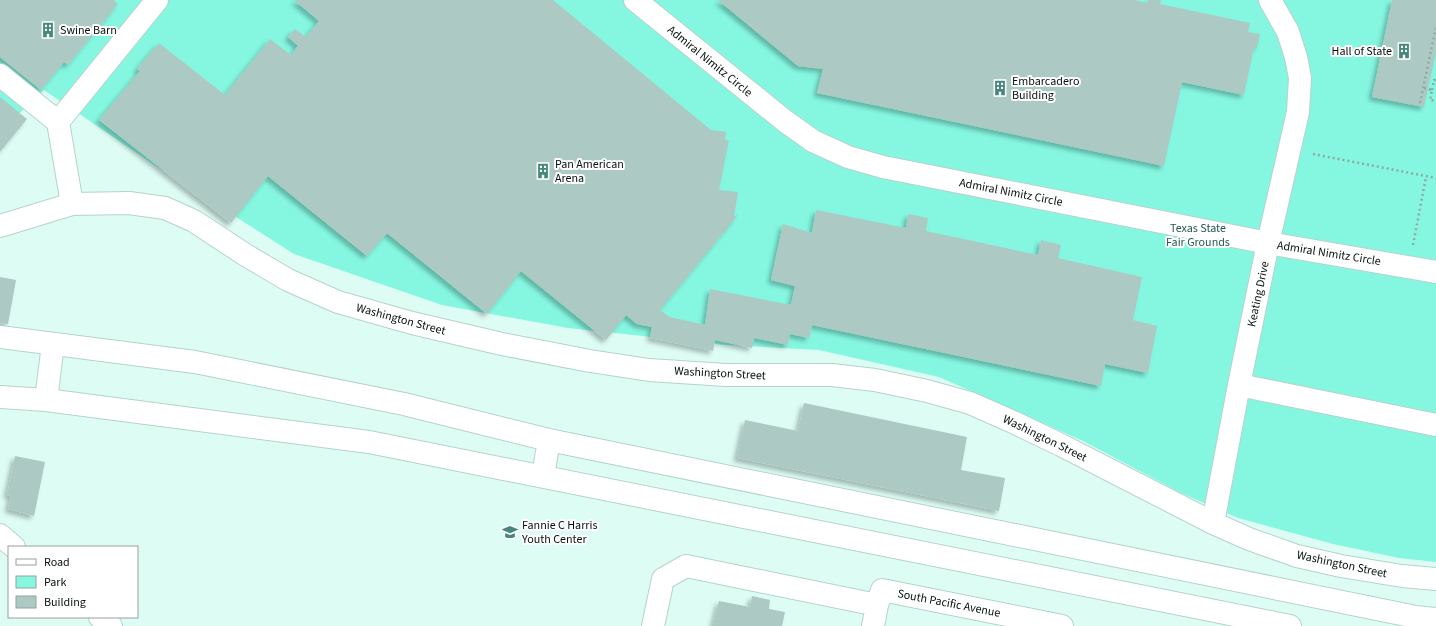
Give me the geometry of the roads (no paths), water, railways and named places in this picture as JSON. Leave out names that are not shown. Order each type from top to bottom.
[{"type":"street","points":[[58,122],[157,0]]},
{"type":"street","name":"Admiral Nimitz Circle","points":[[635,0],[785,122],[813,141],[848,157],[883,167],[1268,243],[1436,272]]},
{"type":"street","name":"Keating Drive","points":[[1214,523],[1239,386],[1268,243],[1298,112],[1300,78],[1296,57],[1288,32],[1270,0]]},
{"type":"street","points":[[0,75],[58,122],[72,204]]},
{"type":"street","name":"Washington Street","points":[[0,226],[72,204],[129,203],[165,208],[194,221],[244,254],[288,280],[338,302],[412,323],[502,344],[590,361],[649,370],[726,375],[832,376],[875,380],[927,391],[970,403],[1013,422],[1249,540],[1297,556],[1341,566],[1402,576],[1436,579]]},
{"type":"street","points":[[0,337],[195,362],[404,404],[550,440],[1416,617],[1436,619]]},
{"type":"street","points":[[46,400],[53,344]]},
{"type":"street","points":[[1239,386],[1436,425]]},
{"type":"street","points":[[0,398],[46,400],[369,442],[1290,626]]},
{"type":"street","points":[[544,476],[550,440]]},
{"type":"street","points":[[0,535],[13,546]]},
{"type":"street","name":"South Pacific Avenue","points":[[653,626],[663,579],[686,566],[1062,626]]},
{"type":"street","points":[[873,626],[879,597]]},
{"type":"street","points":[[101,618],[111,626]]},
{"type":"place","name":"Swine Barn","points":[[48,30]]},
{"type":"place","name":"Hall of State","points":[[1404,51]]},
{"type":"place","name":"Embarcadero Building","points":[[1000,88]]},
{"type":"place","name":"Pan American Arena","points":[[543,171]]},
{"type":"place","name":"Fannie C Harris Youth Center","points":[[510,532]]},
{"type":"park label","name":"Texas State Fair Grounds","points":[[1198,235]]}]
